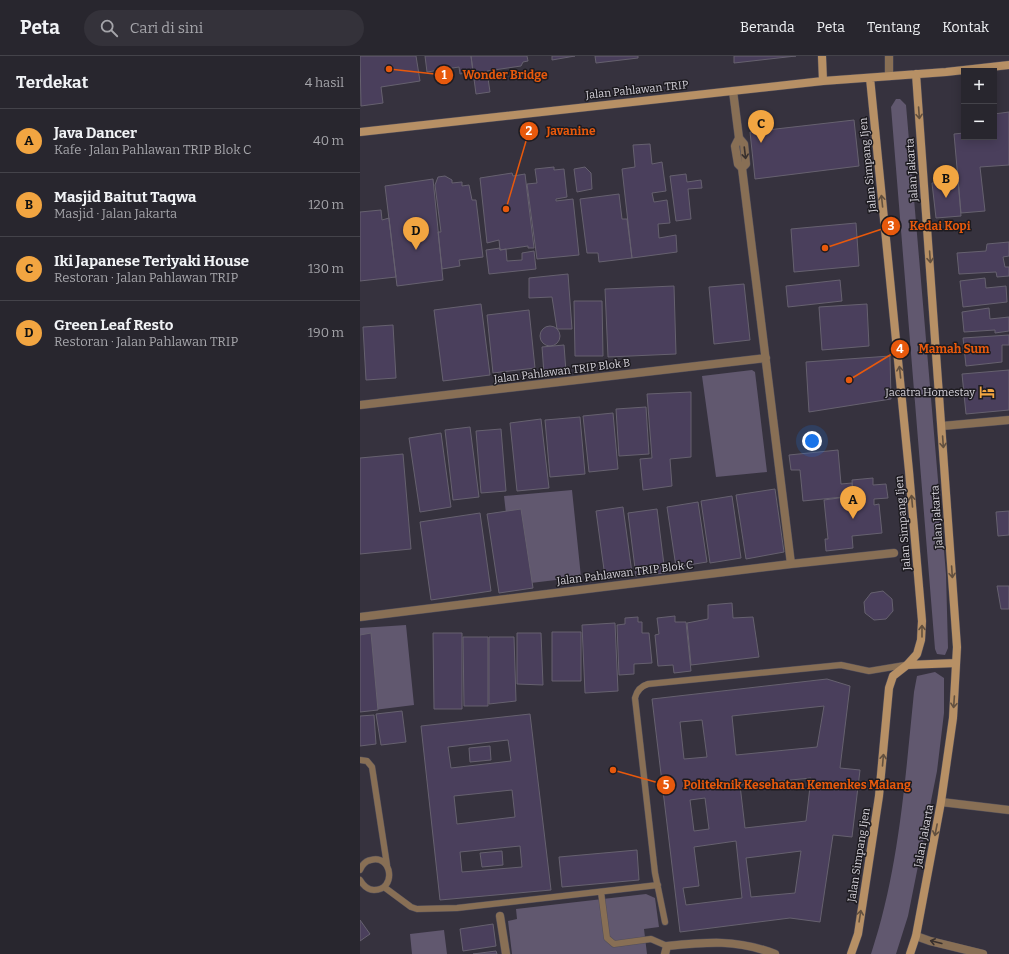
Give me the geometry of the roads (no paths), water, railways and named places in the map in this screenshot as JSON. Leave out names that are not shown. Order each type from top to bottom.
[{"type":"main road","points":[[822,56],[823,81]]},
{"type":"main road","name":"Jalan Pahlawan TRIP","points":[[360,132],[823,81],[946,72],[1009,65]]},
{"type":"main road","name":"Jalan Jakarta","points":[[910,954],[916,936],[942,802],[953,718],[957,647],[916,74]]},
{"type":"main road","name":"Jalan Simpang Ijen","points":[[851,954],[858,934],[879,796],[889,688],[893,676],[907,665],[917,654],[922,640],[922,621],[909,471],[870,78]]},
{"type":"main road","points":[[907,665],[956,663]]},
{"type":"street","points":[[889,56],[889,76]]},
{"type":"street","points":[[733,91],[739,138],[744,144],[746,164],[742,168],[792,564]]},
{"type":"street","name":"Jalan Pahlawan TRIP Blok B","points":[[360,405],[766,358]]},
{"type":"street","points":[[942,426],[1009,420]]},
{"type":"street","name":"Jalan Pahlawan TRIP Blok C","points":[[360,617],[792,564],[894,553]]},
{"type":"street","points":[[942,802],[1009,810]]},
{"type":"street","points":[[500,916],[506,954]]},
{"type":"street","points":[[916,936],[983,954]]},
{"type":"street","points":[[666,950],[703,942],[724,942],[747,946],[775,954]]},
{"type":"lane","points":[[665,922],[655,873],[635,698],[639,689],[643,685],[648,684],[841,665],[869,671],[907,665]]},
{"type":"lane","points":[[360,760],[367,761],[372,767],[387,865],[390,874],[390,879],[384,887],[380,889],[371,890],[360,881]]},
{"type":"lane","points":[[360,870],[364,863],[374,859],[387,865]]},
{"type":"lane","points":[[384,887],[411,907],[417,909],[457,908],[658,885]]},
{"type":"lane","points":[[601,892],[607,938],[610,941],[614,944],[651,939],[666,950]]},
{"type":"place","name":"Wonder Bridge","points":[[389,69]]},
{"type":"place","name":"Iki Japanese Teriyaki House","points":[[761,143]]},
{"type":"place","name":"Masjid Baitut Taqwa","points":[[946,198]]},
{"type":"place","name":"Javanine","points":[[506,209]]},
{"type":"place","name":"Kedai Kopi","points":[[825,248]]},
{"type":"place","name":"Green Leaf Resto","points":[[416,250]]},
{"type":"place","name":"Mamah Sum","points":[[849,380]]},
{"type":"place","name":"Jacatra Homestay","points":[[987,392]]},
{"type":"place","name":"Java Dancer","points":[[853,519]]},
{"type":"place","name":"Politeknik Kesehatan Kemenkes Malang","points":[[613,770]]}]
